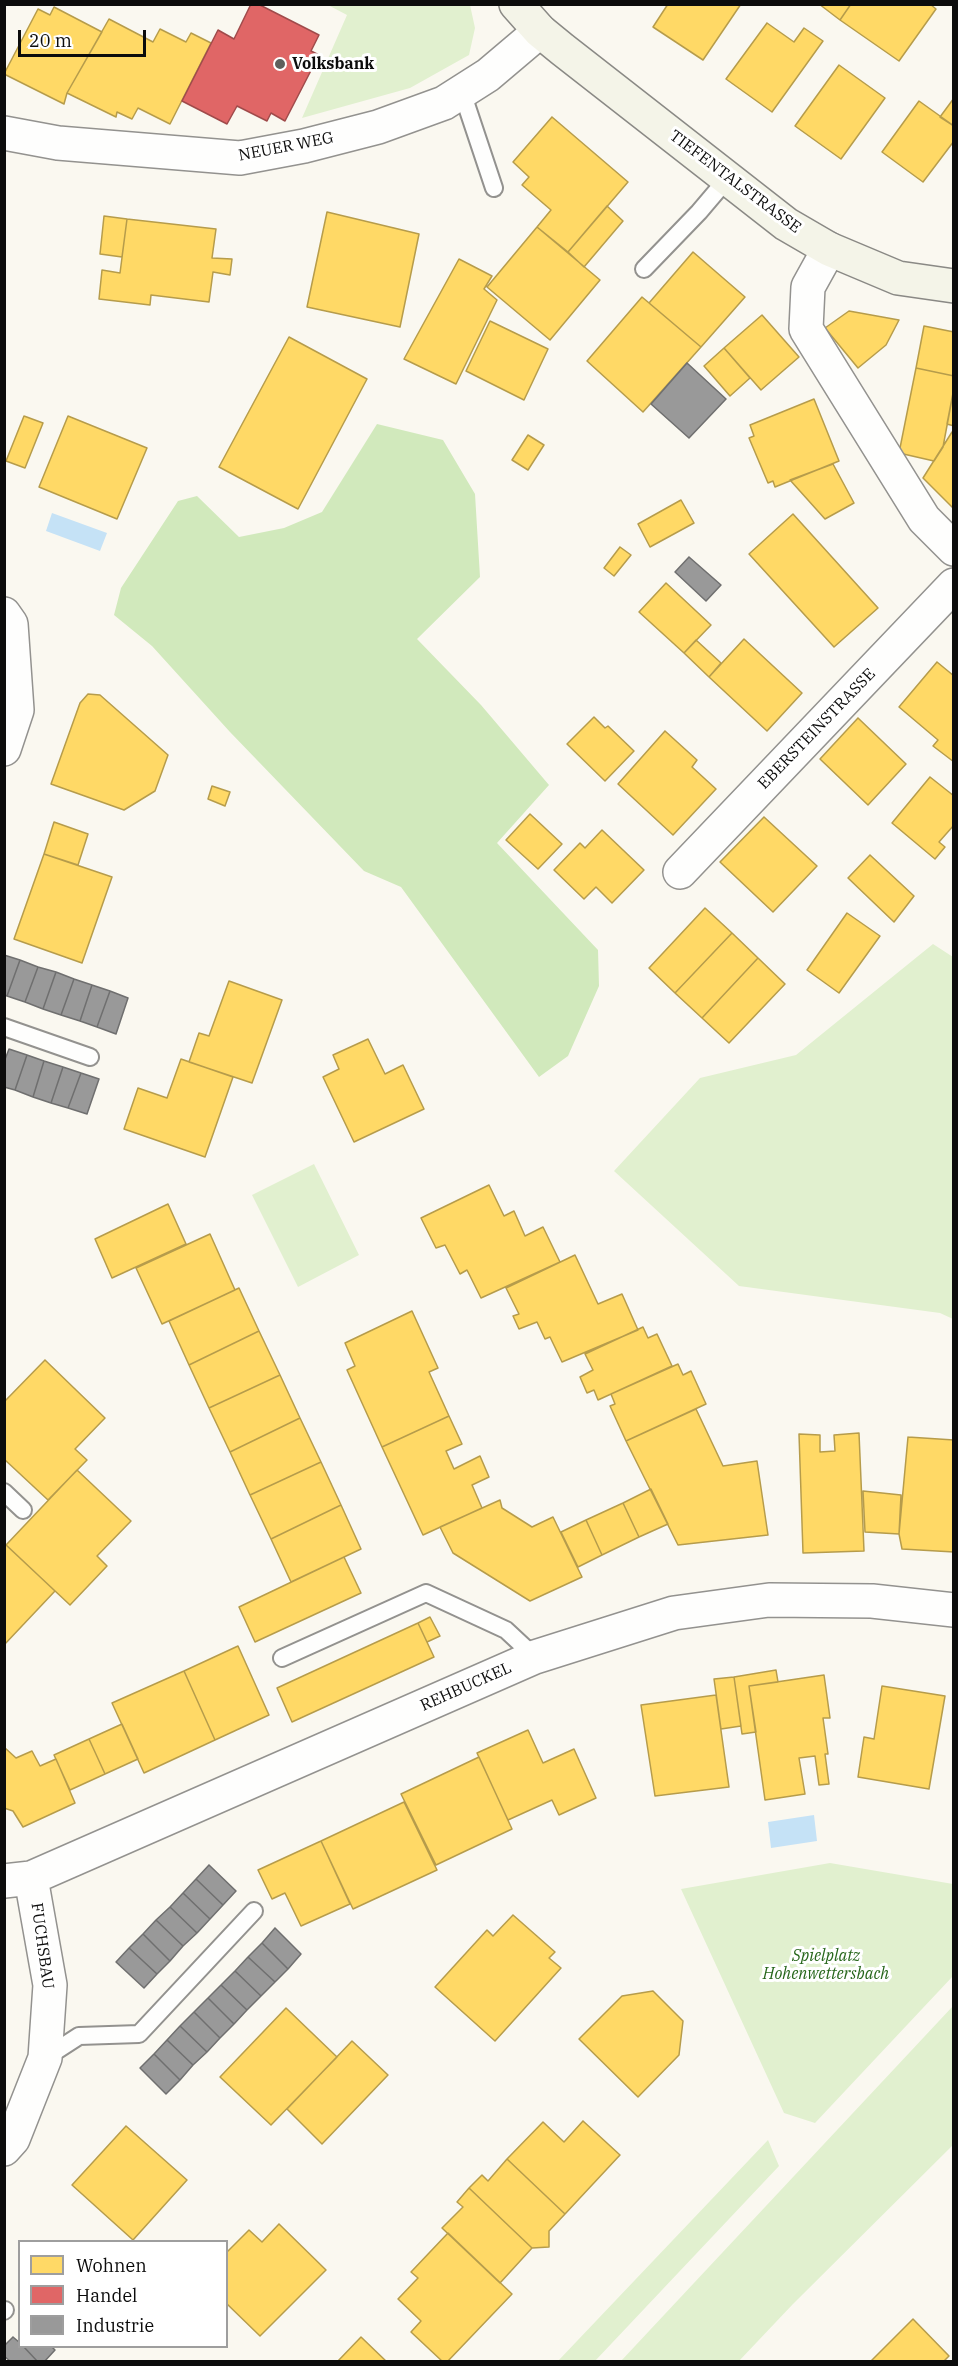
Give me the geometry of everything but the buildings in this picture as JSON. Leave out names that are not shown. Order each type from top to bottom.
[{"type":"street","name":"TIEFENTALSTRASSE","points":[[516,4],[540,31],[786,224],[829,249],[898,278],[954,286]]},
{"type":"street","name":"NEUER WEG","points":[[4,133],[58,143],[240,158],[304,146],[378,127],[444,104],[488,75],[540,31]]},
{"type":"street","points":[[829,249],[808,287],[806,329],[924,519],[954,549]]},
{"type":"street","name":"EBERSTEINSTRASSE","points":[[680,872],[954,585]]},
{"type":"street","points":[[4,614],[11,624],[18,710],[4,749]]},
{"type":"street","name":"REHBUCKEL","points":[[18,1880],[535,1657],[674,1613],[769,1600],[872,1601],[954,1610]]},
{"type":"street","name":"FUCHSBAU","points":[[4,2149],[13,2139],[45,2058],[50,1985],[18,1880]]},
{"type":"lane","points":[[462,92],[494,188]]},
{"type":"lane","points":[[644,269],[727,179]]},
{"type":"lane","points":[[4,1027],[90,1057]]},
{"type":"lane","points":[[4,1492],[23,1510]]},
{"type":"lane","points":[[282,1658],[426,1593],[506,1630],[535,1657]]},
{"type":"lane","points":[[45,2058],[79,2036],[139,2034],[254,1911]]},
{"type":"green space","points":[[328,5],[470,5],[475,28],[469,55],[410,88],[302,118],[347,15]]},
{"type":"green space","points":[[377,424],[443,440],[475,494],[480,577],[417,639],[481,705],[549,785],[497,843],[598,950],[599,986],[568,1056],[539,1077],[401,887],[364,871],[230,732],[152,646],[114,615],[121,588],[178,501],[197,496],[239,537],[284,528],[322,512]]},
{"type":"green space","points":[[933,944],[953,957],[953,1319],[940,1313],[739,1286],[614,1171],[700,1078],[796,1055]]},
{"type":"green space","points":[[314,1164],[359,1255],[298,1287],[252,1195]]},
{"type":"green space","name":"Spielplatz Hohenwettersbach","points":[[830,1863],[953,1884],[953,1976],[815,2123],[784,2113],[681,1889]]},
{"type":"green space","points":[[953,2006],[953,2145],[739,2361],[621,2361]]},
{"type":"green space","points":[[768,2140],[779,2166],[595,2361],[558,2361]]},
{"type":"water","points":[[52,513],[107,533],[100,551],[46,531]]},
{"type":"water","points":[[814,1815],[817,1841],[771,1848],[768,1822]]},
{"type":"place","name":"Volksbank","points":[[280,64]]}]
